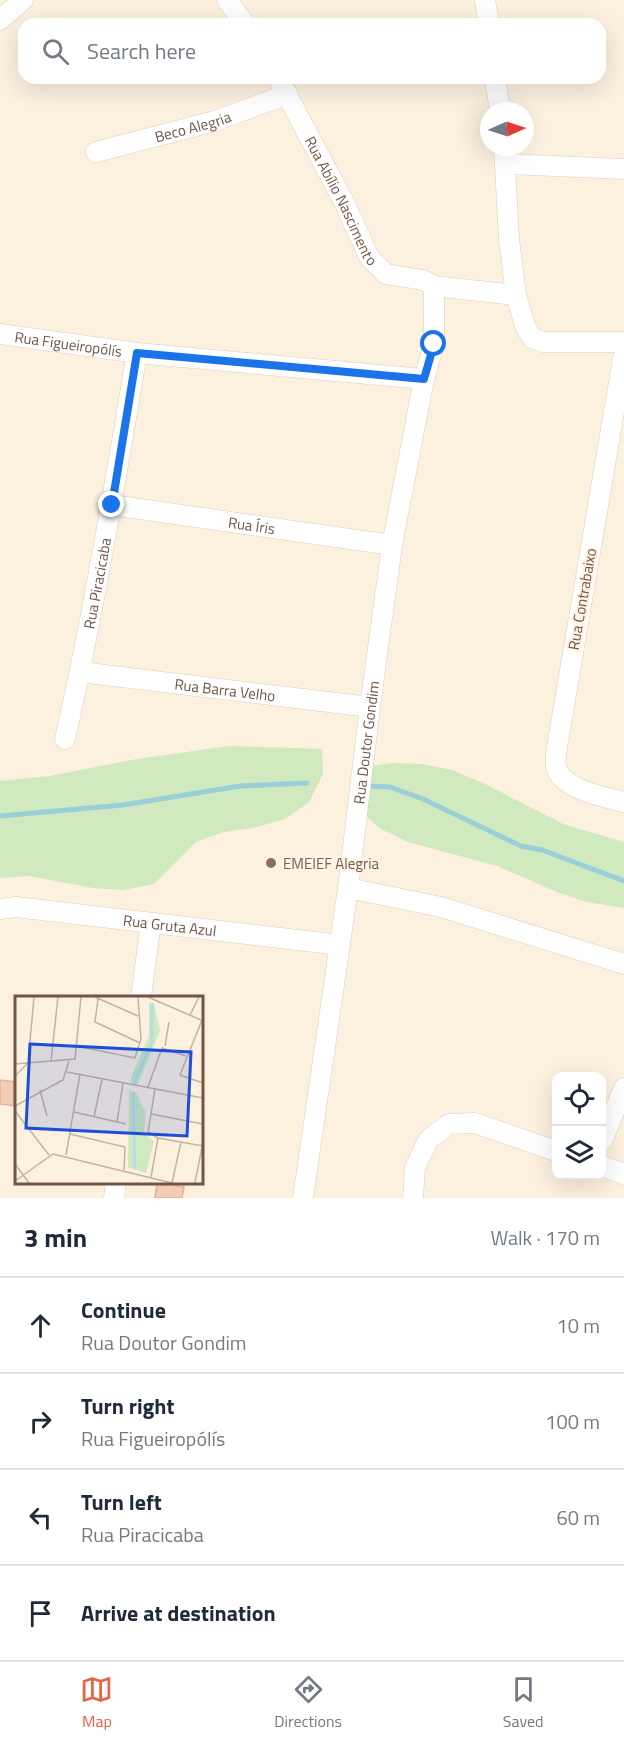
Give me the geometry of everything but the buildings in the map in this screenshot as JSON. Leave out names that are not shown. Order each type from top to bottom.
[{"type":"street","points":[[0,20],[23,0]]},
{"type":"street","points":[[227,0],[240,18]]},
{"type":"street","points":[[486,0],[488,18]]},
{"type":"street","points":[[496,84],[499,102]]},
{"type":"street","name":"Beco Alegria","points":[[96,152],[215,121],[283,86]]},
{"type":"street","name":"Rua Abílio Nascimento","points":[[283,86],[345,204],[369,257],[386,274],[423,280],[434,286],[516,295]]},
{"type":"street","points":[[624,169],[505,156],[509,239],[516,295],[525,326],[532,338],[543,342],[624,342]]},
{"type":"street","name":"Rua Doutor Gondim","points":[[303,1198],[348,888],[392,545],[424,379],[434,344],[434,286]]},
{"type":"street","name":"Rua Figueiropólís","points":[[0,334],[137,353],[424,379]]},
{"type":"street","name":"Rua Piracicaba","points":[[65,739],[112,505],[137,353]]},
{"type":"street","name":"Rua Contrabaixo","points":[[624,353],[557,747],[556,767],[563,780],[579,789],[624,802]]},
{"type":"street","name":"Rua Íris","points":[[112,505],[392,545]]},
{"type":"street","name":"Rua Barra Velho","points":[[80,672],[370,707]]},
{"type":"street","points":[[348,888],[441,907],[624,964]]},
{"type":"street","name":"Rua Gruta Azul","points":[[0,909],[16,907],[340,945]]},
{"type":"street","points":[[141,996],[151,923]]},
{"type":"street","points":[[606,1131],[624,1088]]},
{"type":"street","points":[[413,1198],[415,1168],[428,1140],[449,1124],[475,1123],[552,1150]]},
{"type":"street","points":[[606,1167],[624,1174]]},
{"type":"street","points":[[114,1198],[116,1183]]},
{"type":"green space","points":[[229,746],[322,749],[323,774],[309,802],[285,819],[257,827],[224,832],[196,842],[154,884],[123,890],[93,888],[29,876],[0,878],[0,781],[50,776],[137,759]]},
{"type":"green space","points":[[393,763],[423,764],[452,770],[481,782],[563,824],[624,842],[624,908],[587,902],[557,892],[497,866],[408,842],[379,828],[357,807],[364,767]]},
{"type":"waterway","points":[[0,816],[123,805],[240,786],[307,783]]},
{"type":"waterway","points":[[369,786],[390,787],[423,799],[521,846],[542,850],[624,881]]},
{"type":"place","name":"EMEIEF Alegria","points":[[271,863]]},
{"type":"route","points":[[112,505],[137,353],[424,379],[434,344]]}]
